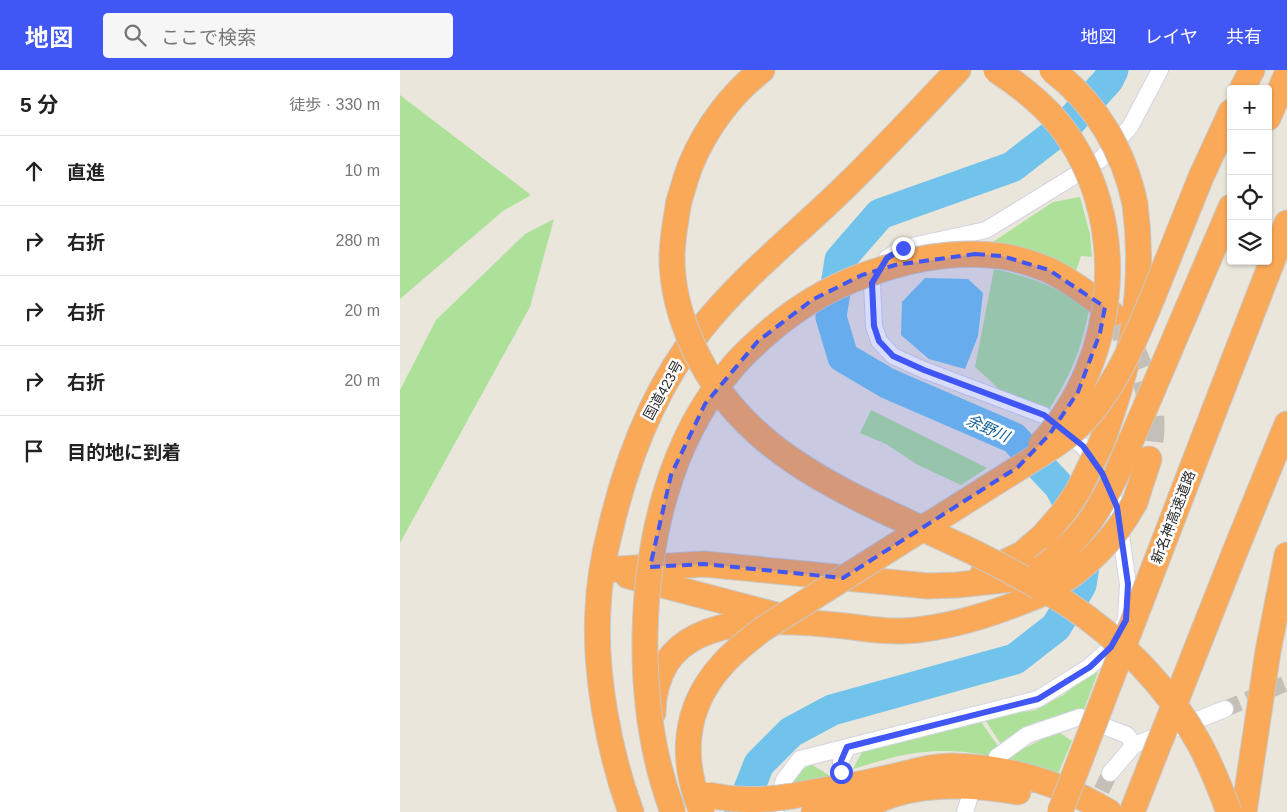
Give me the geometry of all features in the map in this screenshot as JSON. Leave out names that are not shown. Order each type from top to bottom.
[{"type":"highway","points":[[762,70],[728,104],[706,134],[691,164],[678,200],[672,259],[675,289],[681,317],[701,363],[730,407],[750,428],[804,469],[859,499],[977,554],[1029,581],[1067,604],[1129,652],[1158,684],[1181,714],[1199,743],[1215,775],[1229,812]]},
{"type":"highway","points":[[706,134],[729,108],[748,92],[781,70]]},
{"type":"highway","name":"国道423号","points":[[631,812],[610,742],[600,676],[598,610],[602,570],[618,496],[644,423],[661,388],[680,357],[724,302],[845,187],[958,70]]},
{"type":"highway","points":[[996,70],[1041,104],[1060,124],[1076,149],[1090,178],[1099,207],[1106,241],[1108,277],[1100,333],[1090,366],[1078,392],[1049,435],[1018,467]]},
{"type":"highway","points":[[928,586],[957,582],[988,571],[1022,554],[1043,536],[1063,513],[1078,491],[1101,444],[1116,403],[1125,370],[1137,303],[1140,260],[1135,204],[1130,179],[1110,134],[1095,112],[1076,91],[1052,70]]},
{"type":"highway","points":[[1244,85],[1252,70]]},
{"type":"highway","points":[[1272,109],[1287,74]]},
{"type":"highway","points":[[705,803],[694,792],[689,773],[688,749],[690,727],[700,698],[722,664],[742,645],[763,630],[1074,431],[1088,416],[1104,395],[1135,337],[1201,177],[1227,121]]},
{"type":"highway","points":[[602,570],[704,564],[928,586],[957,586],[1012,579],[1042,568],[1064,551],[1093,518],[1118,471],[1227,216]]},
{"type":"highway","name":"新名神高速道路","points":[[1060,812],[1287,223]]},
{"type":"highway","points":[[673,812],[650,729],[646,686],[646,602],[653,547],[658,519],[671,475],[686,440],[705,404],[731,369],[758,341],[787,317],[828,291],[862,275],[923,259],[974,254],[1002,256],[1026,261],[1070,281],[1094,297],[1112,314]]},
{"type":"highway","points":[[1132,812],[1287,424]]},
{"type":"highway","points":[[602,570],[801,622],[882,631],[916,630],[1004,610],[1044,593],[1063,582],[1097,554],[1126,518],[1135,502],[1149,459]]},
{"type":"highway","points":[[1244,812],[1268,651],[1287,554]]},
{"type":"highway","points":[[705,803],[676,779],[667,768],[662,756],[654,719],[653,702],[656,684],[662,669],[673,654],[686,642],[702,633],[725,626],[801,622]]},
{"type":"highway","points":[[705,803],[729,799],[773,799],[784,804],[924,769],[953,766],[1008,772],[1034,778],[1060,787],[1109,812]]},
{"type":"highway","points":[[814,812],[883,779]]},
{"type":"highway","points":[[852,812],[896,794],[931,787],[961,786],[989,787],[1020,792],[1048,801],[1072,812]]},
{"type":"street","points":[[784,804],[784,780],[800,759],[1038,699],[1090,667],[1111,647],[1126,620],[1128,584],[1117,507],[1102,473],[1083,446],[1044,415],[924,370],[893,356],[879,341],[874,326],[872,283],[887,258],[903,248],[986,230],[1100,160],[1130,127],[1160,70]]},
{"type":"street","points":[[1110,772],[1134,745],[1225,709]]},
{"type":"street","points":[[997,757],[1026,736],[1080,717],[1127,735],[1134,745]]},
{"type":"street","points":[[841,772],[841,761],[847,747]]},
{"type":"highlighted area","points":[[975,254],[1002,256],[1049,270],[1105,307],[1100,333],[1078,392],[1049,435],[1018,467],[843,578],[704,564],[650,567],[671,475],[705,404],[758,341],[812,300],[862,275],[895,265]]},
{"type":"green space","points":[[400,95],[531,195],[503,211],[400,299]]},
{"type":"green space","points":[[1080,197],[1090,234],[1092,257],[1081,256],[1076,271],[1037,253],[988,245],[1053,202]]},
{"type":"green space","points":[[554,219],[530,307],[400,543],[400,390],[436,320],[525,234]]},
{"type":"green space","points":[[994,269],[1044,284],[1089,310],[1073,365],[1046,414],[1010,399],[975,367]]},
{"type":"green space","points":[[871,410],[987,468],[961,485],[918,465],[886,444],[860,433]]},
{"type":"green space","points":[[1095,670],[1098,672],[1082,715],[1036,722],[1000,743],[984,718],[1036,710],[1063,695]]},
{"type":"green space","points":[[981,722],[1006,757],[1041,740],[1045,734],[1060,733],[1072,741],[1058,774],[992,756],[942,751],[907,755],[853,769],[863,750]]},
{"type":"green space","points":[[811,764],[830,776],[792,786],[795,776]]},
{"type":"water","points":[[925,278],[968,279],[983,293],[978,336],[965,369],[929,359],[901,335],[902,302]]},
{"type":"waterway","name":"余野川","points":[[740,812],[759,764],[791,732],[832,710],[1015,659],[1056,627],[1081,585],[1088,542],[1060,487],[1014,438],[887,383],[843,357],[831,317],[840,260],[880,214],[1012,167],[1069,123],[1108,80],[1113,70]]},
{"type":"tunnel","points":[[1112,314],[1140,366],[1149,395],[1152,425],[1149,459]]},
{"type":"tunnel","points":[[1225,709],[1287,683]]},
{"type":"tunnel","points":[[1091,812],[1110,773]]},
{"type":"route","points":[[841,772],[841,761],[847,747],[1038,699],[1090,667],[1111,647],[1126,620],[1128,584],[1117,507],[1102,473],[1083,446],[1044,415],[924,370],[893,356],[879,341],[874,326],[872,283],[887,258],[903,248]]}]
